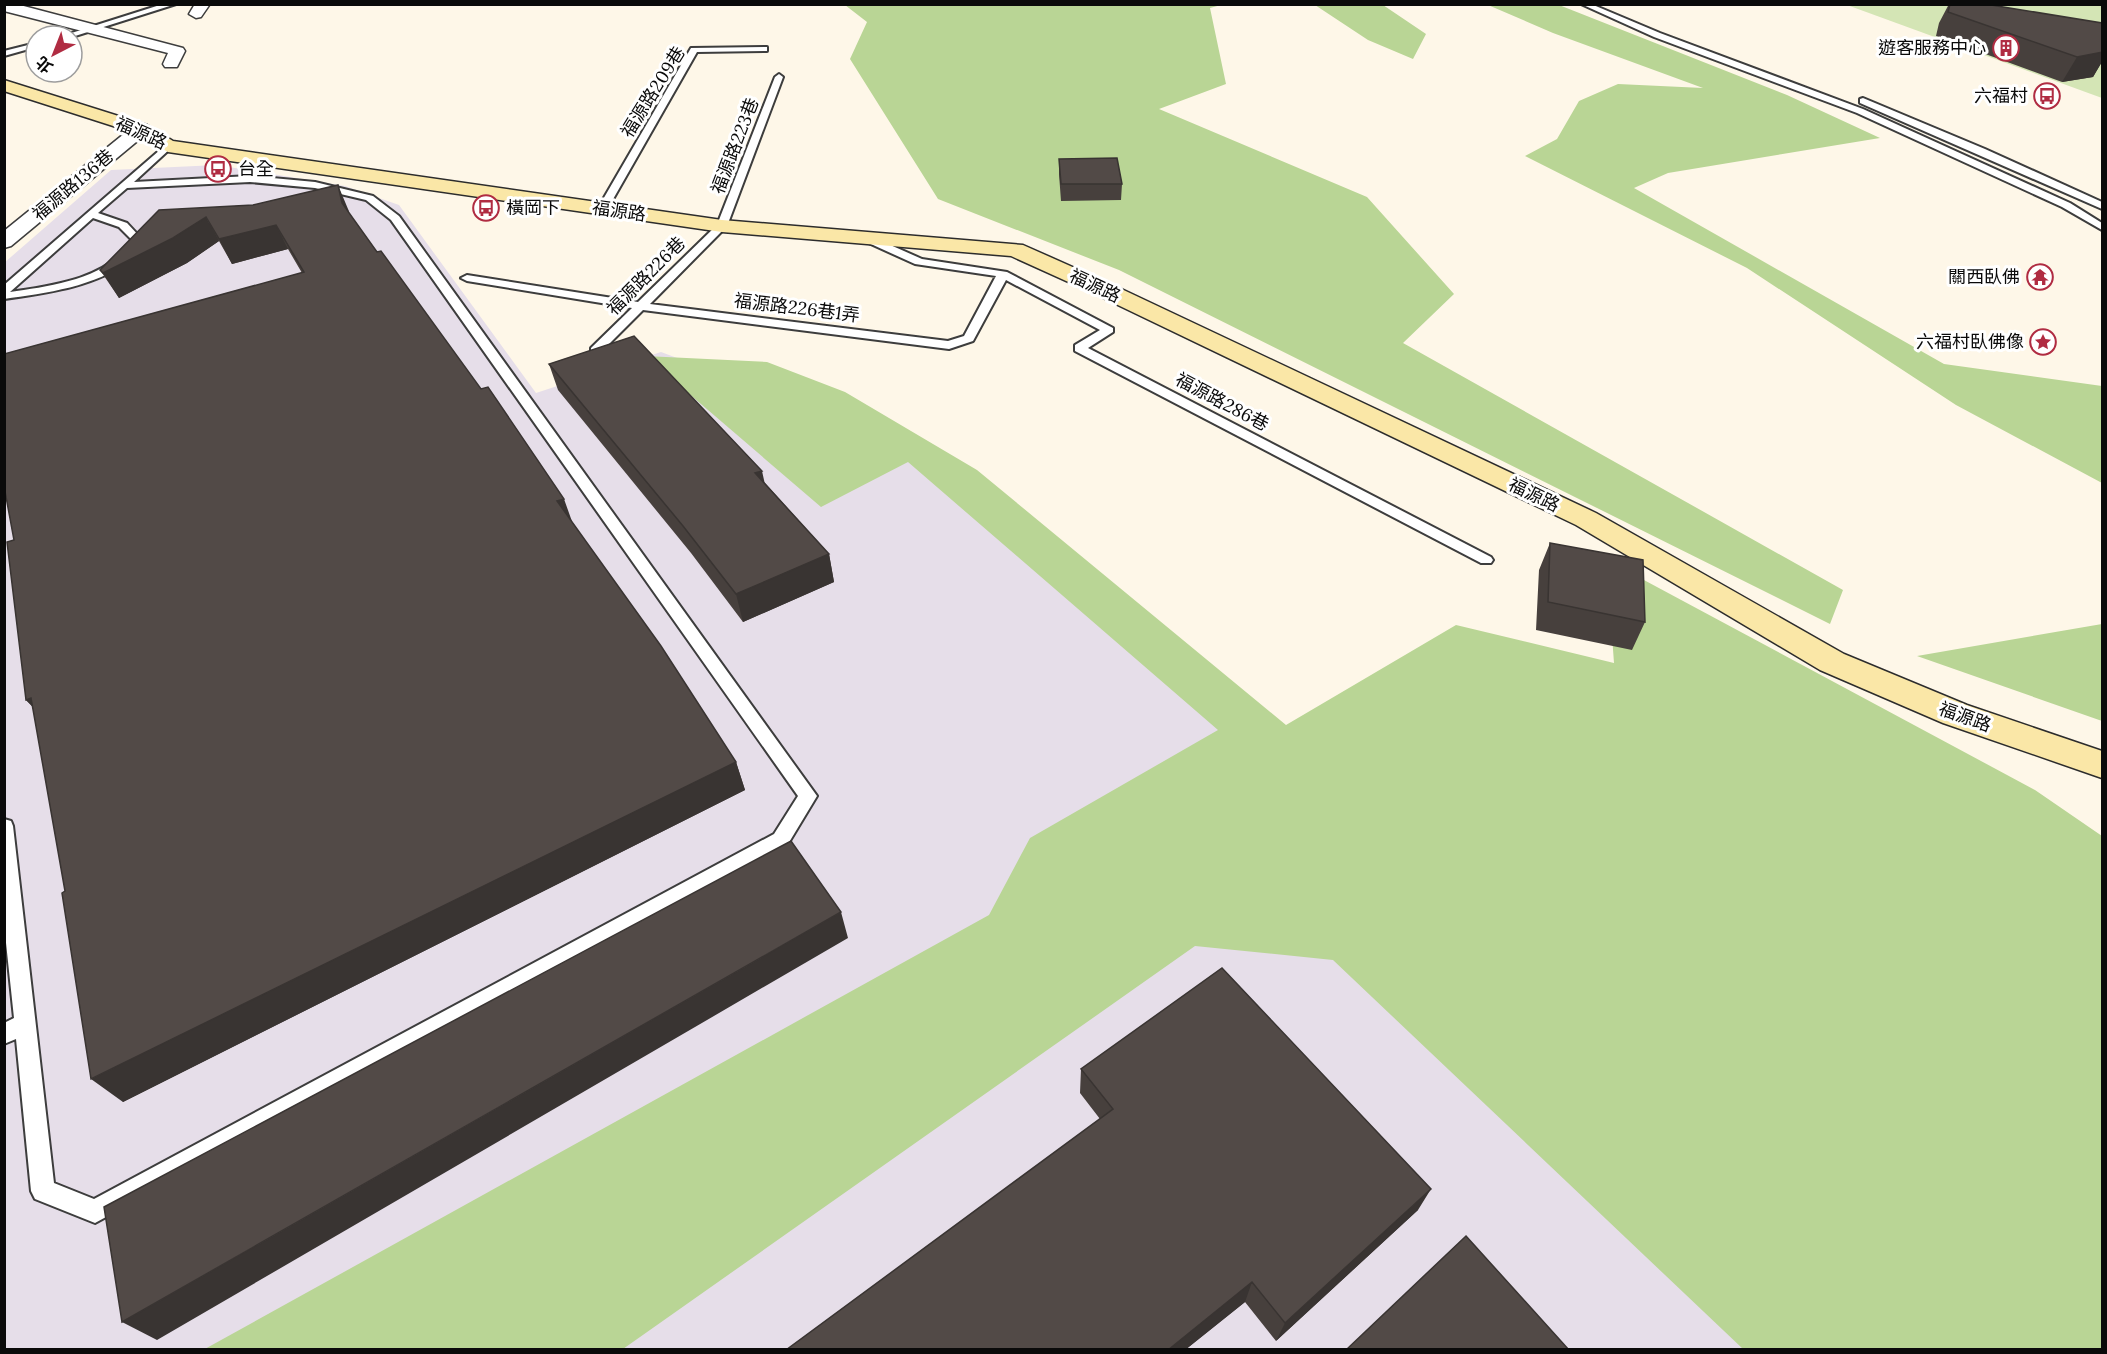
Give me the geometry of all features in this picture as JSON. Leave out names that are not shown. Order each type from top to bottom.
[{"type":"street","points":[[4,6],[177,51],[178,54],[171,64]]},
{"type":"street","name":"福源路","points":[[4,85],[141,129],[168,146],[722,226],[1015,250],[1586,519],[1832,662],[1955,714],[2103,765]]},
{"type":"street","name":"福源路136巷","points":[[4,242],[141,129]]},
{"type":"lane","points":[[84,31],[173,4]]},
{"type":"lane","points":[[1584,4],[1656,35],[1860,111],[2066,205],[2103,227]]},
{"type":"lane","points":[[1606,4],[1662,28],[1882,108],[2103,206]]},
{"type":"lane","points":[[4,54],[24,48]]},
{"type":"lane","name":"福源路209巷","points":[[603,208],[694,50],[764,49]]},
{"type":"lane","name":"福源路223巷","points":[[722,226],[779,77]]},
{"type":"lane","points":[[4,294],[168,146]]},
{"type":"lane","points":[[4,826],[43,1191],[95,1211],[781,839],[808,796],[395,218],[369,198],[315,185],[250,179],[124,185]]},
{"type":"lane","points":[[4,294],[57,288],[98,273],[127,257],[137,240],[123,225],[92,214]]},
{"type":"lane","name":"福源路226巷","points":[[595,351],[722,226]]},
{"type":"lane","points":[[866,238],[919,262],[1003,274]]},
{"type":"lane","name":"福源路226巷1弄","points":[[467,278],[641,306],[949,345],[969,338],[1003,274]]},
{"type":"lane","name":"福源路286巷","points":[[1003,274],[1109,330],[1079,348],[1486,560]]},
{"type":"lane","points":[[4,1034],[26,1023]]},
{"type":"shaded area","points":[[217,165],[345,186],[399,205],[536,393],[661,352],[918,448],[2031,1349],[5,1349],[4,263],[111,170]]},
{"type":"green space","points":[[845,5],[1221,5],[1210,8],[1226,84],[1159,109],[1367,197],[1454,294],[1403,343],[1843,590],[1830,624],[1119,270],[938,199],[850,59],[867,22]]},
{"type":"green space","points":[[1315,5],[1383,5],[1426,34],[1413,59],[1368,40]]},
{"type":"green space","points":[[1488,5],[1559,5],[1787,95],[1880,138],[1668,173],[1634,188],[1944,364],[2102,386],[2102,483],[1956,405],[1747,268],[1525,156],[1557,139],[1579,101],[1618,84],[1703,88],[1553,33]]},
{"type":"green space","points":[[1847,5],[2102,5],[2102,98]]},
{"type":"green space","points":[[645,356],[767,362],[845,392],[977,470],[1286,725],[1456,625],[1614,663],[1608,581],[1588,550],[2035,790],[2102,836],[2102,1349],[1743,1349],[1333,960],[1195,946],[623,1349],[203,1350],[989,915],[1030,838],[1218,730],[908,462],[821,507]]},
{"type":"green space","points":[[2102,624],[2102,721],[1917,656]]},
{"type":"building","points":[[1950,4],[1985,4],[2102,23],[2103,52],[2077,57],[1948,12]]},
{"type":"building","points":[[1117,158],[1122,184],[1061,184],[1059,159]]},
{"type":"building","points":[[338,185],[342,203],[377,252],[381,251],[481,389],[488,387],[564,499],[557,501],[661,646],[736,762],[91,1079],[62,893],[65,891],[31,698],[26,700],[7,542],[14,540],[4,486],[4,354],[304,272],[276,225],[219,239],[206,217],[173,238],[103,273],[100,270],[159,210],[253,205]]},
{"type":"building","points":[[634,336],[762,471],[755,473],[829,554],[736,594],[549,364]]},
{"type":"building","points":[[1550,543],[1643,560],[1645,622],[1548,602]]},
{"type":"building","points":[[791,841],[841,912],[122,1322],[104,1207]]},
{"type":"building","points":[[1222,968],[1431,1189],[1285,1323],[1252,1282],[1168,1350],[786,1350],[1113,1109],[1081,1069]]},
{"type":"building","points":[[1466,1236],[1569,1350],[1346,1350]]},
{"type":"place","name":"遊客服務中心","points":[[2006,48]]},
{"type":"place","name":"六福村","points":[[2047,96]]},
{"type":"place","name":"台全","points":[[218,169]]},
{"type":"place","name":"橫岡下","points":[[486,208]]},
{"type":"place","name":"關西臥佛","points":[[2040,277]]},
{"type":"place","name":"六福村臥佛像","points":[[2043,342]]}]
